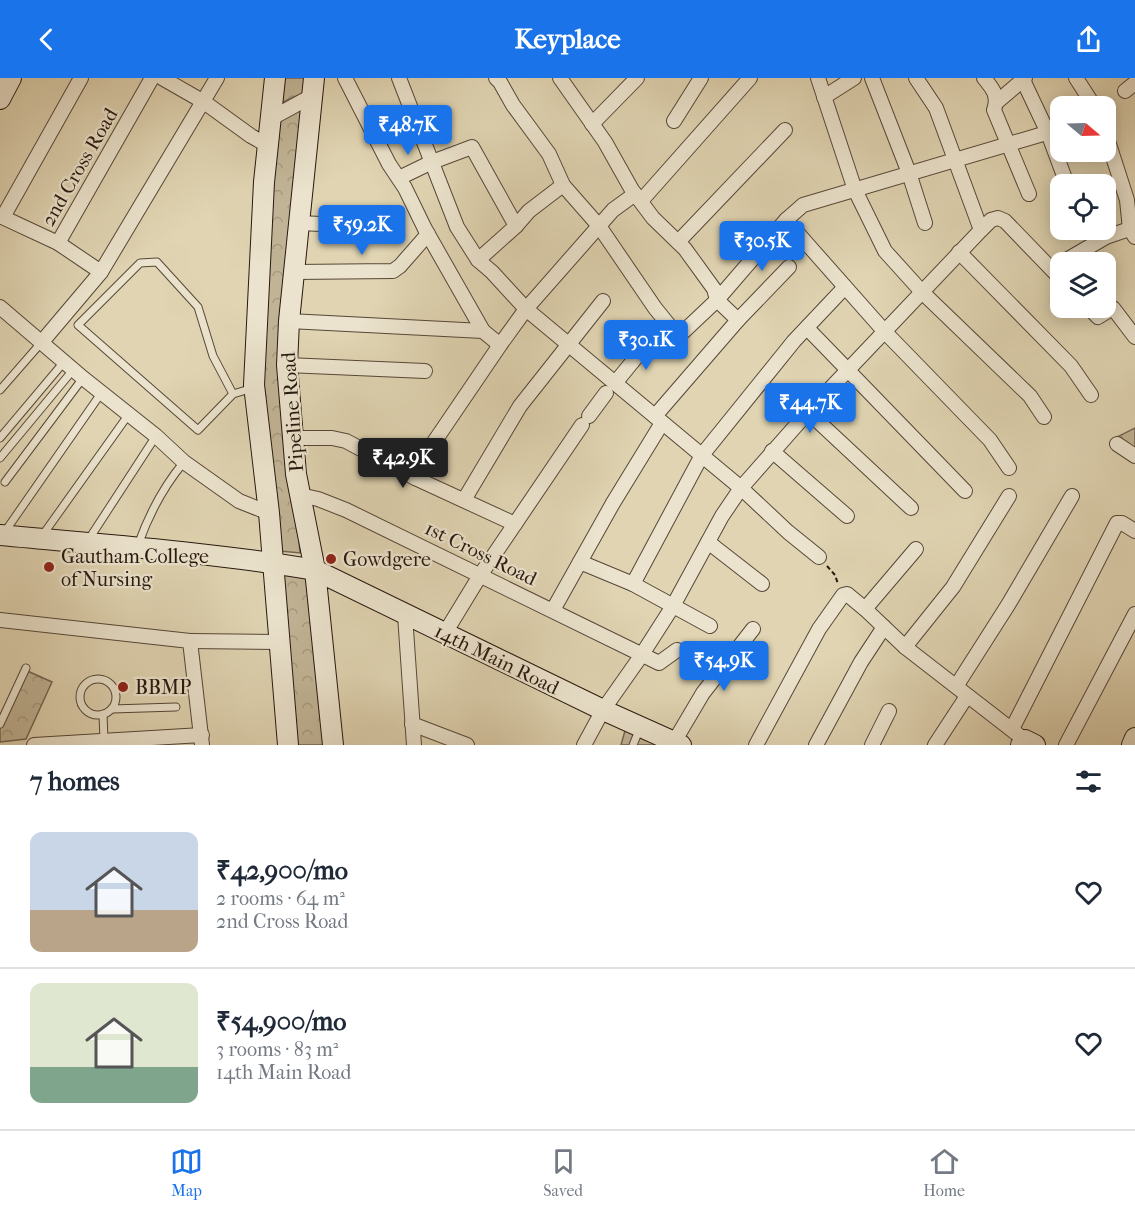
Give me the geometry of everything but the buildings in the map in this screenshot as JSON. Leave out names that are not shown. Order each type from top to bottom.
[{"type":"main road","points":[[0,99],[11,78]]},
{"type":"main road","name":"Pipeline Road","points":[[275,78],[267,145],[254,388],[269,513],[288,745]]},
{"type":"main road","name":"Pipeline Road","points":[[313,87],[289,321],[287,365],[300,495],[315,570],[333,745]]},
{"type":"main road","name":"14th Main Road","points":[[1,537],[41,537],[138,546],[315,570],[603,710],[677,743]]},
{"type":"main road","points":[[1132,745],[1135,738]]},
{"type":"street","points":[[81,78],[1,217],[58,243],[101,272]]},
{"type":"street","name":"2nd Cross Road","points":[[58,243],[152,78]]},
{"type":"street","points":[[162,78],[204,102],[267,145]]},
{"type":"street","points":[[41,343],[101,272],[217,78]]},
{"type":"street","points":[[345,78],[428,234],[483,331],[500,345]]},
{"type":"street","points":[[399,78],[457,227],[478,260],[526,309],[616,382],[819,557]]},
{"type":"street","points":[[496,78],[549,154],[563,185],[599,226],[676,334],[681,334],[717,300],[786,220],[803,205],[1050,132]]},
{"type":"street","points":[[592,124],[637,78]]},
{"type":"street","points":[[674,120],[701,78]]},
{"type":"street","points":[[415,478],[428,451],[526,309],[614,210],[638,198],[750,78]]},
{"type":"street","points":[[818,78],[855,190],[885,252],[922,292],[1030,396],[1044,417]]},
{"type":"street","points":[[824,97],[854,78]]},
{"type":"street","points":[[872,78],[909,173],[925,223]]},
{"type":"street","points":[[916,78],[936,108],[981,230]]},
{"type":"street","points":[[984,78],[995,92],[997,102]]},
{"type":"street","points":[[1076,78],[1088,96]]},
{"type":"street","points":[[1029,194],[994,110],[997,102],[1024,79],[1050,124]]},
{"type":"street","points":[[564,80],[638,198],[653,218],[678,242],[714,289],[717,300],[738,320]]},
{"type":"street","points":[[270,119],[313,87]]},
{"type":"street","points":[[678,242],[785,130]]},
{"type":"street","points":[[399,178],[432,162],[472,147],[516,226]]},
{"type":"street","points":[[1115,162],[1127,200],[1133,231],[1116,233]]},
{"type":"street","points":[[478,260],[516,226],[529,211],[563,185]]},
{"type":"street","points":[[584,745],[603,710],[673,606],[741,488],[772,451],[885,333],[958,252],[992,220],[998,218],[1050,260]]},
{"type":"street","points":[[786,220],[885,333],[990,440],[1009,468]]},
{"type":"street","points":[[299,223],[365,226]]},
{"type":"street","points":[[294,272],[393,271],[428,234]]},
{"type":"street","points":[[1076,252],[1090,240]]},
{"type":"street","points":[[958,252],[1071,366],[1091,395]]},
{"type":"street","points":[[554,610],[658,420],[738,320],[789,267]]},
{"type":"street","points":[[633,584],[702,455],[807,328],[845,287]]},
{"type":"street","points":[[464,500],[520,406],[603,302]]},
{"type":"street","points":[[0,308],[156,436],[184,462],[239,501],[269,513]]},
{"type":"street","points":[[1116,312],[1135,337]]},
{"type":"street","points":[[289,321],[483,331]]},
{"type":"street","points":[[807,328],[965,491]]},
{"type":"street","points":[[616,382],[651,339]]},
{"type":"street","points":[[287,365],[425,371]]},
{"type":"street","points":[[445,633],[481,574],[606,393]]},
{"type":"street","points":[[808,412],[911,508]]},
{"type":"street","points":[[294,438],[343,440],[415,478],[515,524]]},
{"type":"street","points":[[1117,444],[1135,456]]},
{"type":"street","points":[[772,451],[847,516]]},
{"type":"street","name":"1st Cross Road","points":[[300,495],[334,504],[554,610],[641,656]]},
{"type":"street","points":[[905,647],[952,587],[1010,496]]},
{"type":"street","points":[[957,685],[1008,605],[1072,496]]},
{"type":"street","points":[[756,745],[819,629],[843,595],[847,594],[905,647],[957,685],[967,696],[1023,740],[1117,523],[1122,523],[1135,531]]},
{"type":"street","points":[[708,542],[762,584]]},
{"type":"street","points":[[865,609],[916,549]]},
{"type":"street","points":[[580,562],[633,584],[710,626]]},
{"type":"street","points":[[1066,745],[1135,614]]},
{"type":"street","points":[[405,615],[414,745]]},
{"type":"street","points":[[0,620],[190,641],[279,642]]},
{"type":"street","points":[[816,745],[861,662],[884,627]]},
{"type":"street","points":[[677,743],[703,693],[753,629]]},
{"type":"street","points":[[34,745],[104,741],[202,740],[190,641]]},
{"type":"street","points":[[641,656],[659,663],[677,650]]},
{"type":"street","points":[[935,745],[967,696]]},
{"type":"street","points":[[872,745],[889,711]]},
{"type":"street","points":[[412,724],[467,745]]},
{"type":"lane","points":[[233,394],[213,356],[198,308],[157,262],[140,263],[78,325],[198,429],[233,394],[254,388]]},
{"type":"lane","points":[[0,390],[41,343]]},
{"type":"lane","points":[[0,438],[73,370]]},
{"type":"lane","points":[[0,458],[73,370]]},
{"type":"lane","points":[[5,482],[73,370]]},
{"type":"lane","points":[[1,537],[102,392]]},
{"type":"lane","points":[[41,537],[129,414]]},
{"type":"lane","points":[[87,543],[156,436]]},
{"type":"lane","points":[[138,546],[147,520],[166,483],[184,462]]},
{"type":"lane","points":[[0,723],[26,668]]},
{"type":"lane","points":[[112,709],[115,704],[115,693],[110,684],[99,680],[88,683],[81,692],[81,704],[88,712],[98,715],[112,709],[176,707]]},
{"type":"lane","points":[[103,714],[104,741]]},
{"type":"lane","points":[[633,745],[641,726]]},
{"type":"path","points":[[819,557],[835,575],[843,595]]},
{"type":"green space","points":[[282,78],[306,78],[305,92],[279,104]]},
{"type":"green space","points":[[304,108],[283,352],[300,553],[280,551],[263,374],[275,124]]},
{"type":"green space","points":[[1135,428],[1135,448],[1117,437]]},
{"type":"green space","points":[[311,572],[328,745],[296,745],[280,575]]},
{"type":"green space","points":[[23,669],[52,682],[26,739],[0,742],[0,719]]},
{"type":"green space","points":[[626,727],[658,745],[621,745]]},
{"type":"place","name":"Gowdgere","points":[[331,559]]},
{"type":"place","name":"Gautham College of Nursing","points":[[49,567]]},
{"type":"place","name":"BBMP","points":[[123,687]]}]
